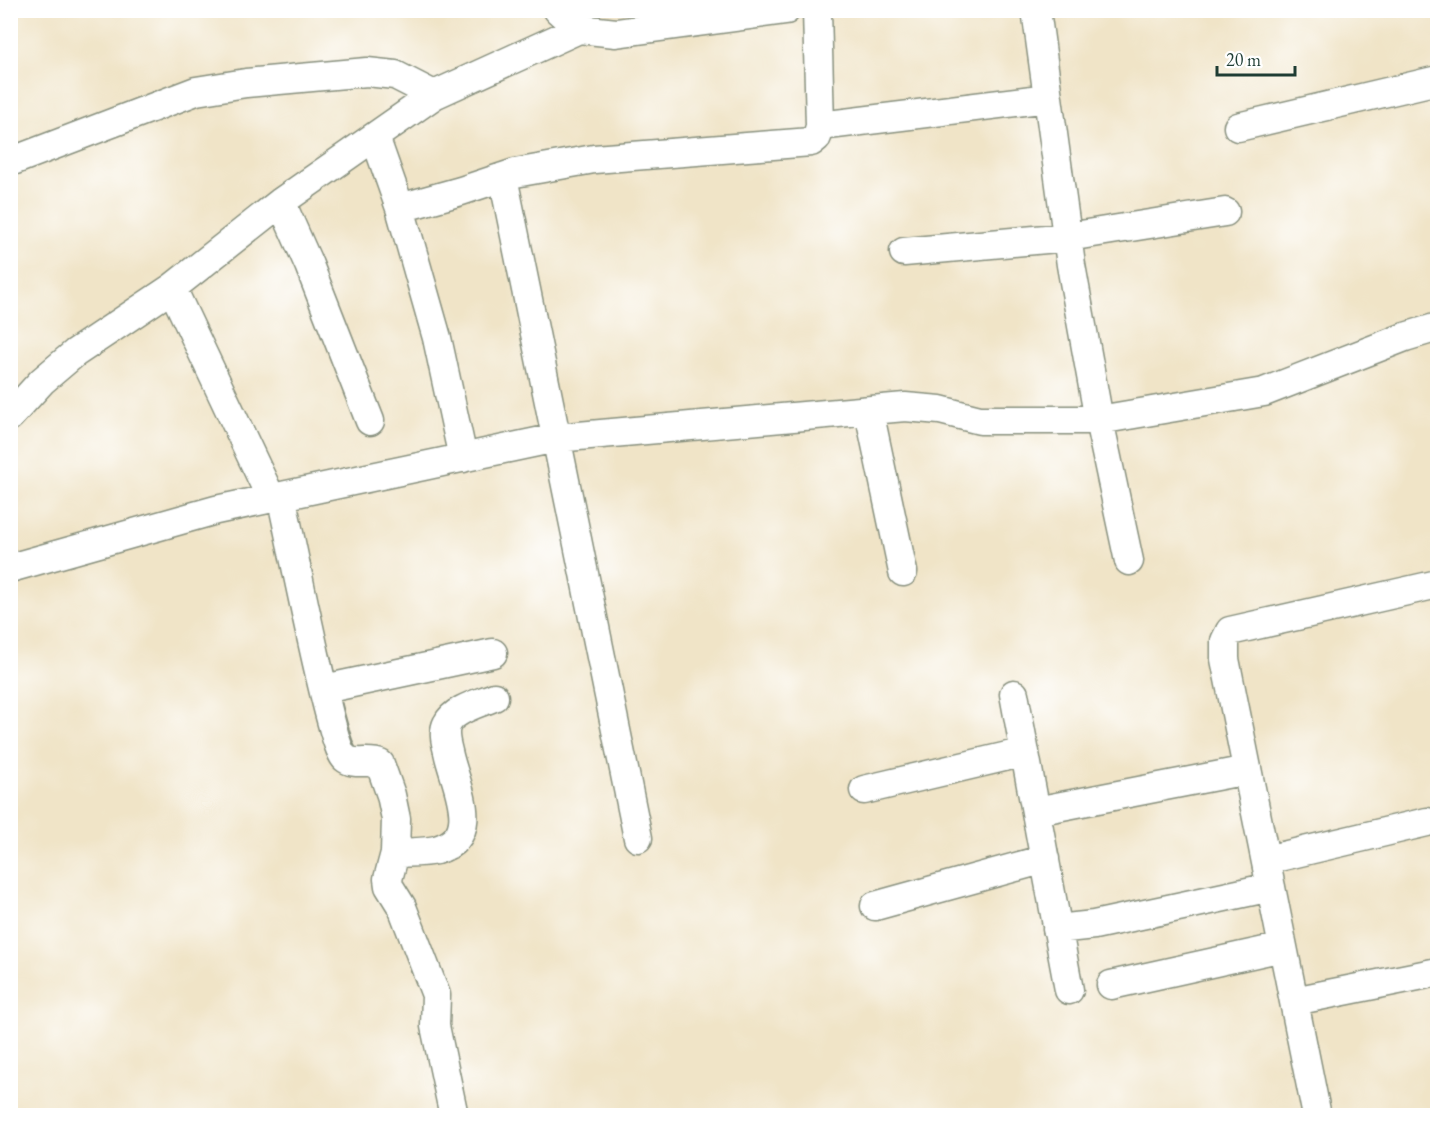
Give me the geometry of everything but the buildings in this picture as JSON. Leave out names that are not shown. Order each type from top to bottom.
[{"type":"street","points":[[15,405],[75,353],[172,288],[281,202],[434,95],[569,20],[616,33],[700,16],[786,10]]},
{"type":"street","points":[[400,208],[515,173],[594,159],[811,141],[817,137],[820,126],[817,10]]},
{"type":"street","points":[[1036,10],[1068,237],[1099,420],[1129,561]]},
{"type":"street","points":[[10,162],[196,91],[246,82],[366,72],[395,75],[434,95]]},
{"type":"street","points":[[1238,127],[1437,80]]},
{"type":"street","points":[[820,126],[1048,98]]},
{"type":"street","points":[[375,137],[400,208],[437,338],[463,458]]},
{"type":"street","points":[[503,177],[638,838]]},
{"type":"street","points":[[281,202],[309,265],[370,421]]},
{"type":"street","points":[[904,252],[1068,237],[1225,212]]},
{"type":"street","points":[[172,288],[276,497],[342,756],[349,761],[370,761],[380,764],[392,795],[396,819],[395,853],[388,879],[389,886],[402,907],[436,995],[435,1026],[454,1116]]},
{"type":"street","points":[[10,568],[216,510],[556,438],[905,407],[940,410],[980,420],[1099,420],[1264,392],[1405,337],[1437,327]]},
{"type":"street","points":[[869,411],[903,572]]},
{"type":"street","points":[[1317,1116],[1225,659],[1225,641],[1230,631],[1437,584]]},
{"type":"street","points":[[324,689],[493,653]]},
{"type":"street","points":[[1014,694],[1069,990]]},
{"type":"street","points":[[395,853],[435,850],[454,842],[460,835],[464,826],[462,808],[445,737],[447,724],[457,713],[494,697]]},
{"type":"street","points":[[864,790],[1025,752]]},
{"type":"street","points":[[1036,811],[1247,770]]},
{"type":"street","points":[[1058,929],[1094,925],[1268,874],[1427,822]]},
{"type":"street","points":[[875,906],[1045,859]]},
{"type":"street","points":[[1111,985],[1283,947]]},
{"type":"street","points":[[1294,1001],[1437,972]]}]
